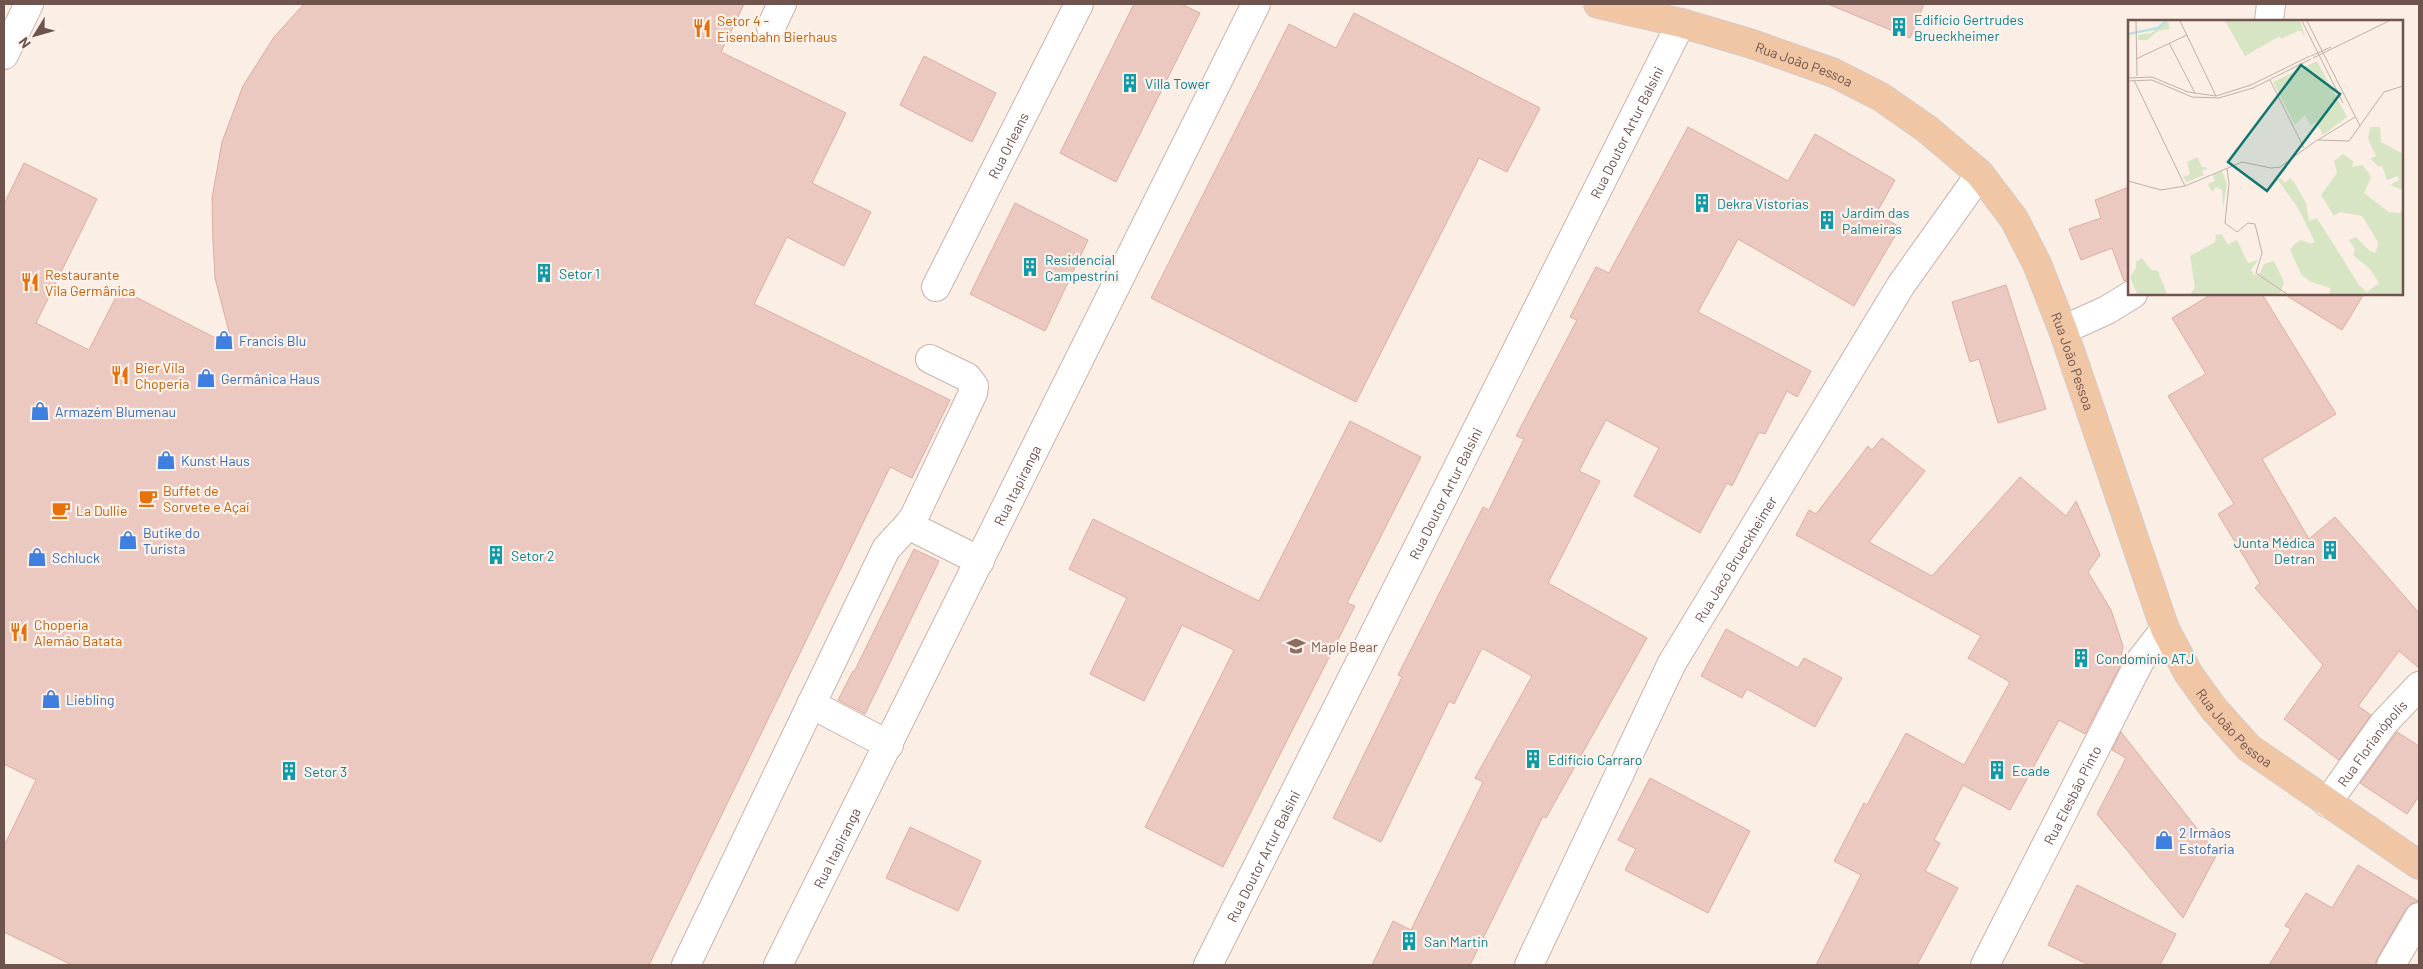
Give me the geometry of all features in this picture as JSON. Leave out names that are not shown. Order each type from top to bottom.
[{"type":"main road","name":"Rua João Pessoa","points":[[1598,4],[1681,23],[1752,44],[1834,73],[1881,97],[1927,129],[1980,174],[2014,220],[2038,264],[2063,330],[2165,629],[2188,673],[2214,709],[2250,748],[2327,803],[2419,864]]},
{"type":"street","points":[[4,54],[29,4]]},
{"type":"street","name":"Rua Orleans","points":[[936,286],[1079,4]]},
{"type":"street","name":"Rua Itapiranga","points":[[778,965],[1256,4]]},
{"type":"street","points":[[2269,20],[2271,4]]},
{"type":"street","name":"Rua Doutor Artur Balsini","points":[[1208,965],[1681,23]]},
{"type":"street","name":"Rua Jacó Brueckheimer","points":[[1529,965],[1672,663],[1901,285],[1980,174]]},
{"type":"street","points":[[2063,330],[2107,310],[2131,295]]},
{"type":"street","points":[[686,965],[886,549],[914,517],[973,393],[974,386],[967,377],[930,359]]},
{"type":"street","points":[[908,525],[980,561]]},
{"type":"street","name":"Rua Elesbão Pinto","points":[[1985,965],[2140,661],[2165,629]]},
{"type":"street","name":"Rua Florianópolis","points":[[2327,803],[2384,723],[2419,686]]},
{"type":"street","points":[[810,704],[889,745]]},
{"type":"street","points":[[2391,965],[2419,917]]},
{"type":"building","points":[[304,4],[744,4],[721,52],[846,113],[812,183],[871,212],[844,266],[787,237],[754,304],[950,400],[912,478],[890,467],[649,965],[72,965],[4,932],[4,846],[36,780],[4,764],[4,204],[24,163],[97,199],[36,323],[89,350],[120,289],[233,347],[215,278],[213,242],[212,198],[222,142],[243,86],[274,37]]},
{"type":"building","name":"Villa Tower","points":[[1134,4],[1181,4],[1200,13],[1116,182],[1060,153]]},
{"type":"building","name":"Edifício Gertrudes Brueckheimer","points":[[1828,4],[1924,4],[1910,38]]},
{"type":"building","points":[[1354,13],[1540,108],[1507,172],[1479,158],[1356,402],[1151,298],[1289,24],[1336,48]]},
{"type":"building","points":[[924,56],[996,93],[972,142],[900,105]]},
{"type":"building","points":[[1688,127],[1788,181],[1815,134],[1895,180],[1876,214],[1900,227],[1854,306],[1738,239],[1698,312],[1811,371],[1797,397],[1787,391],[1765,434],[1759,432],[1732,486],[1727,483],[1700,533],[1634,496],[1659,448],[1606,420],[1579,471],[1600,481],[1548,583],[1647,638],[1546,818],[1543,816],[1470,965],[1372,965],[1393,921],[1411,930],[1483,782],[1475,778],[1532,676],[1482,648],[1454,704],[1449,701],[1381,842],[1333,818],[1402,677],[1398,675],[1483,507],[1489,510],[1524,439],[1516,436],[1577,320],[1570,317],[1596,267],[1609,273]]},
{"type":"building","points":[[2128,187],[2128,279],[2124,281],[2112,248],[2081,260],[2069,229],[2101,218],[2095,200]]},
{"type":"building","name":"Residencial Campestrini","points":[[1015,203],[1088,240],[1045,331],[970,294]]},
{"type":"building","points":[[2006,285],[2046,409],[1998,423],[1979,359],[1970,362],[1952,302]]},
{"type":"building","points":[[2210,295],[2263,295],[2336,414],[2262,459],[2309,539],[2335,517],[2419,613],[2419,668],[2399,651],[2358,706],[2371,715],[2339,760],[2284,719],[2323,665],[2255,588],[2260,583],[2218,514],[2234,504],[2168,396],[2206,374],[2172,318]]},
{"type":"building","points":[[2286,295],[2363,295],[2342,330]]},
{"type":"building","points":[[1350,421],[1421,457],[1347,603],[1355,606],[1223,867],[1145,827],[1234,650],[1182,625],[1144,701],[1090,674],[1127,598],[1069,569],[1093,519],[1259,601]]},
{"type":"building","points":[[1882,438],[1925,471],[1869,542],[1932,576],[2020,477],[2066,516],[2076,501],[2100,555],[2088,572],[2111,610],[2123,646],[2119,668],[2085,734],[2059,720],[2010,810],[1963,785],[1934,840],[1940,843],[1925,871],[1958,888],[1917,965],[1816,965],[1861,875],[1834,861],[1864,803],[1867,805],[1906,733],[1964,765],[2010,682],[1968,658],[1981,636],[1796,535],[1809,510],[1816,514],[1868,446],[1872,450]]},
{"type":"building","points":[[914,549],[939,561],[865,714],[838,700],[854,672]]},
{"type":"building","points":[[1726,629],[1798,668],[1804,658],[1842,678],[1815,727],[1747,689],[1742,698],[1701,676]]},
{"type":"building","points":[[2121,732],[2217,854],[2183,918],[2097,814],[2126,758],[2112,750]]},
{"type":"building","points":[[2397,732],[2419,746],[2419,796],[2407,814],[2360,783]]},
{"type":"building","points":[[1650,778],[1750,831],[1708,913],[1625,870],[1636,849],[1618,840]]},
{"type":"building","points":[[910,827],[981,861],[958,911],[886,878]]},
{"type":"building","points":[[2358,865],[2418,901],[2406,909],[2375,965],[2269,965],[2291,929],[2285,926],[2306,893],[2332,908]]},
{"type":"building","points":[[2077,885],[2176,934],[2160,965],[2089,965],[2048,945]]},
{"type":"place","name":"Edifício Gertrudes Brueckheimer","points":[[1899,27]]},
{"type":"place","name":"Setor 4 - Eisenbahn Bierhaus","points":[[702,28]]},
{"type":"place","name":"Villa Tower","points":[[1130,83]]},
{"type":"place","name":"Dekra Vistorias","points":[[1702,203]]},
{"type":"place","name":"Jardim das Palmeiras","points":[[1827,220]]},
{"type":"place","name":"Residencial Campestrini","points":[[1030,267]]},
{"type":"place","name":"Setor 1","points":[[544,273]]},
{"type":"place","name":"Restaurante Vila Germânica","points":[[30,282]]},
{"type":"place","name":"Francis Blu","points":[[224,340]]},
{"type":"place","name":"Bier Vila Choperia","points":[[120,375]]},
{"type":"place","name":"Germânica Haus","points":[[206,378]]},
{"type":"place","name":"Armazém Blumenau","points":[[40,411]]},
{"type":"place","name":"Kunst Haus","points":[[166,460]]},
{"type":"place","name":"Buffet de Sorvete e Açaí","points":[[148,498]]},
{"type":"place","name":"La Dullie","points":[[61,510]]},
{"type":"place","name":"Butike do Turista","points":[[128,540]]},
{"type":"place","name":"Junta Médica Detran","points":[[2330,550]]},
{"type":"place","name":"Setor 2","points":[[496,555]]},
{"type":"place","name":"Schluck","points":[[37,557]]},
{"type":"place","name":"Choperia Alemão Batata","points":[[19,632]]},
{"type":"place","name":"Maple Bear","points":[[1296,646]]},
{"type":"place","name":"Condomínio ATJ","points":[[2081,658]]},
{"type":"place","name":"Liebling","points":[[51,699]]},
{"type":"place","name":"Edifício Carraro","points":[[1533,759]]},
{"type":"place","name":"Ecade","points":[[1997,770]]},
{"type":"place","name":"Setor 3","points":[[289,771]]},
{"type":"place","name":"2 Irmãos Estofaria","points":[[2164,840]]},
{"type":"place","name":"San Martin","points":[[1409,941]]}]
